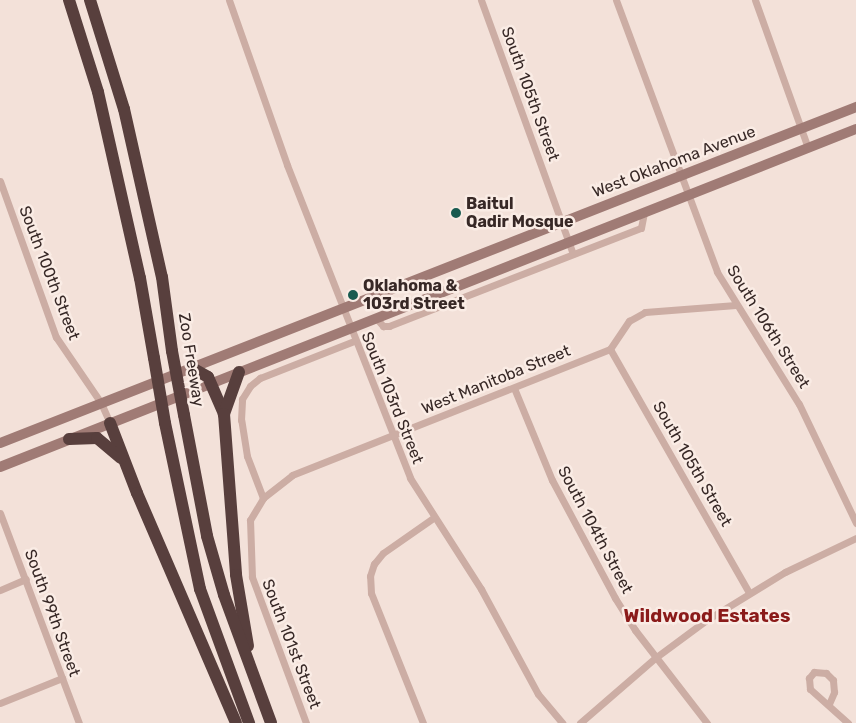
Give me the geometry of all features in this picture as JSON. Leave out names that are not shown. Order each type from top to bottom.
[{"type":"highway","points":[[69,0],[98,92],[140,278],[165,423],[200,589],[249,723]]},
{"type":"highway","name":"Zoo Freeway","points":[[90,0],[124,109],[162,277],[172,351],[207,536],[250,668],[271,723]]},
{"type":"highway","points":[[192,368],[202,372],[212,383],[224,414],[236,575],[250,668]]},
{"type":"highway","points":[[224,414],[239,372]]},
{"type":"highway","points":[[110,423],[125,463],[236,723]]},
{"type":"highway","points":[[69,439],[96,438],[125,463]]},
{"type":"main road","name":"West Oklahoma Avenue","points":[[0,443],[856,107]]},
{"type":"main road","points":[[0,467],[856,129]]},
{"type":"street","name":"South 103rd Street","points":[[229,0],[354,341],[391,436],[410,478],[481,589],[538,694],[562,723]]},
{"type":"street","name":"South 105th Street","points":[[481,0],[573,254]]},
{"type":"street","name":"South 106th Street","points":[[616,0],[687,196],[717,272],[799,404],[856,523]]},
{"type":"street","points":[[756,0],[808,148]]},
{"type":"street","name":"South 100th Street","points":[[0,181],[56,337],[101,404],[110,423]]},
{"type":"street","points":[[376,318],[383,326],[389,326],[641,228],[644,212]]},
{"type":"street","points":[[610,349],[629,321],[644,312],[736,305]]},
{"type":"street","points":[[263,498],[247,456],[241,420],[242,399],[250,386],[260,378],[354,341]]},
{"type":"street","name":"South 105th Street","points":[[610,349],[750,593]]},
{"type":"street","name":"West Manitoba Street","points":[[263,498],[292,475],[610,349]]},
{"type":"street","name":"South 104th Street","points":[[514,388],[552,480],[615,598],[655,658],[706,723]]},
{"type":"street","name":"South 101st Street","points":[[263,498],[250,520],[252,577],[306,723]]},
{"type":"street","name":"South 99th Street","points":[[0,513],[79,723]]},
{"type":"street","points":[[423,723],[372,593],[370,576],[374,564],[383,552],[434,518]]},
{"type":"street","points":[[580,723],[655,658],[750,593],[856,538]]},
{"type":"street","points":[[0,590],[26,579]]},
{"type":"street","points":[[830,704],[834,692],[832,680],[826,673],[814,672],[809,678],[810,689],[816,697],[830,704],[848,723]]},
{"type":"street","points":[[0,703],[62,678]]},
{"type":"place","name":"Baitul Qadir Mosque","points":[[456,213]]},
{"type":"place","name":"Oklahoma & 103rd Street","points":[[353,295]]},
{"type":"district","name":"Wildwood Estates","points":[[707,616]]}]
